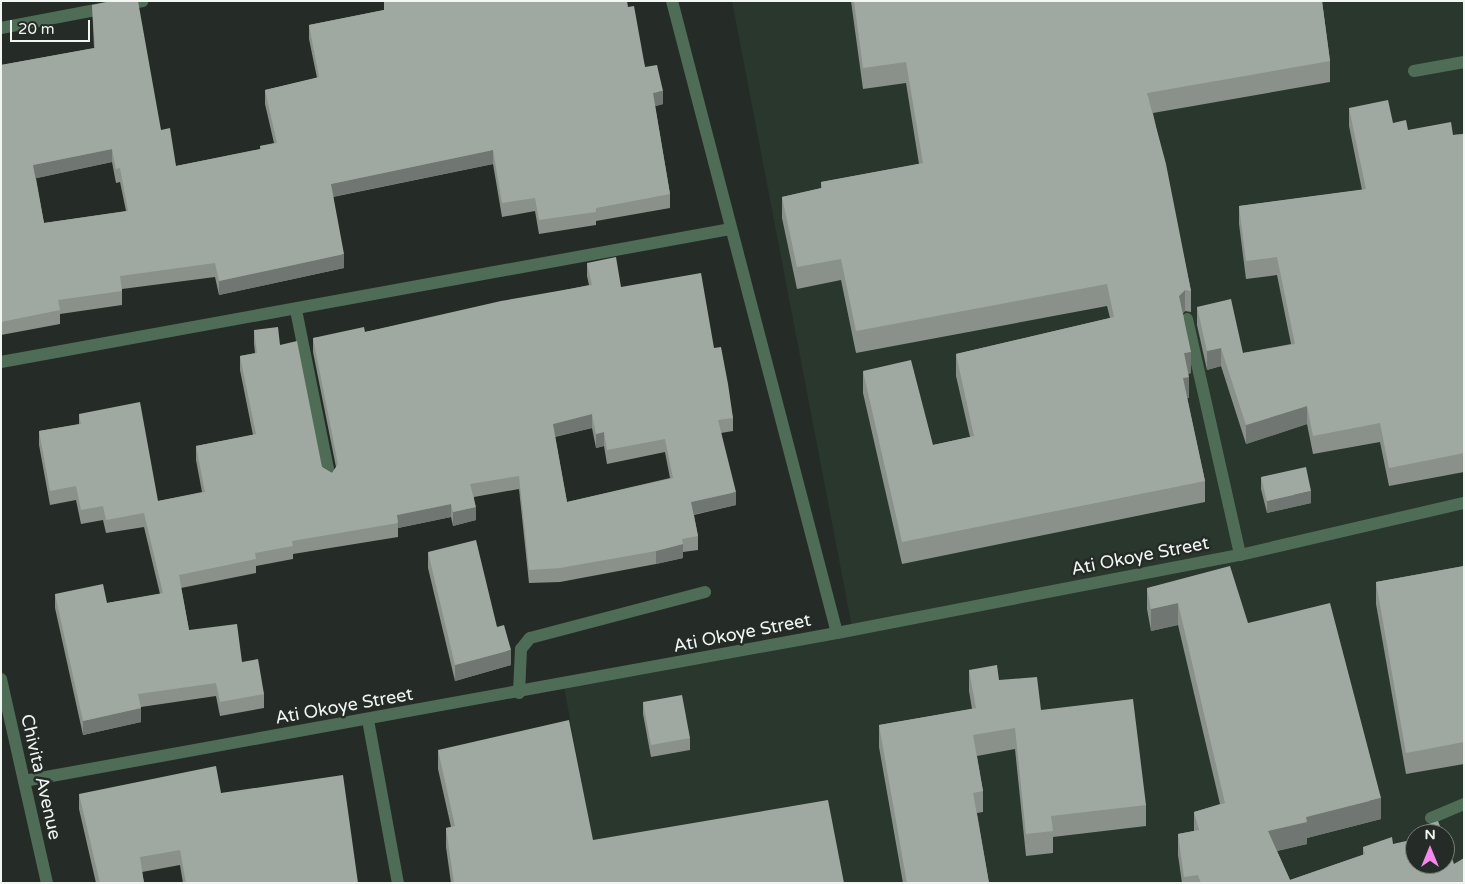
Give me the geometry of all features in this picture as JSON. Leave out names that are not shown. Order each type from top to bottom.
[{"type":"street","points":[[1,28],[142,1]]},
{"type":"street","points":[[672,1],[837,633]]},
{"type":"street","points":[[1414,71],[1464,62]]},
{"type":"street","points":[[1,362],[296,310],[731,229]]},
{"type":"street","points":[[296,310],[330,479]]},
{"type":"street","points":[[1188,319],[1240,554]]},
{"type":"street","name":"Ati Okoye Street","points":[[24,781],[368,720],[837,633],[1240,554],[1464,503]]},
{"type":"street","points":[[519,692],[521,649],[530,638],[705,592]]},
{"type":"street","name":"Chivita Avenue","points":[[1,679],[47,883]]},
{"type":"street","points":[[368,720],[398,883]]},
{"type":"street","points":[[1432,818],[1464,804]]},
{"type":"shaded area","points":[[732,1],[1464,1],[1464,883],[600,883],[563,681],[852,627]]},
{"type":"building","points":[[112,1],[138,1],[161,130],[170,128],[176,166],[261,149],[260,146],[277,143],[265,90],[319,77],[309,25],[384,10],[384,1],[627,1],[628,7],[634,6],[645,67],[657,65],[663,91],[653,93],[670,194],[596,208],[596,212],[539,220],[535,198],[502,203],[493,150],[331,184],[344,254],[219,281],[215,263],[120,276],[122,291],[58,300],[60,310],[1,322],[1,65],[95,48],[92,5]],"holes":[[[112,149],[116,169],[120,168],[128,211],[44,223],[33,165]]]},
{"type":"building","points":[[854,1],[1322,1],[1330,61],[1147,93],[1166,164],[1191,291],[1185,290],[1179,296],[1191,352],[1184,353],[1189,377],[1183,378],[1205,481],[902,542],[863,371],[911,360],[933,445],[974,436],[956,354],[1114,317],[1107,284],[856,331],[841,259],[797,267],[782,197],[822,188],[821,182],[923,163],[906,62],[863,68]]},
{"type":"building","points":[[1388,100],[1393,123],[1406,120],[1408,130],[1451,122],[1453,135],[1464,134],[1464,453],[1389,468],[1380,423],[1313,436],[1307,406],[1246,425],[1221,348],[1207,351],[1197,307],[1231,299],[1243,353],[1295,344],[1277,257],[1246,261],[1239,206],[1366,189],[1349,108]]},
{"type":"building","points":[[616,257],[621,287],[701,273],[714,348],[721,347],[728,384],[733,418],[718,420],[736,492],[691,502],[698,536],[682,539],[683,544],[656,551],[560,568],[529,570],[519,476],[470,484],[476,507],[453,512],[451,504],[397,515],[398,523],[292,541],[293,546],[255,553],[256,559],[179,575],[189,630],[237,624],[242,662],[258,659],[264,694],[220,702],[216,683],[138,694],[141,708],[83,721],[55,594],[103,584],[107,603],[163,593],[144,513],[106,520],[103,506],[81,510],[76,486],[50,491],[39,431],[81,424],[79,414],[140,402],[158,501],[205,492],[196,446],[256,434],[240,356],[257,353],[254,330],[278,327],[280,345],[297,341],[322,467],[332,473],[338,464],[313,338],[364,327],[365,332],[501,301],[592,285],[587,263]],"holes":[[[592,414],[596,434],[604,432],[607,450],[665,439],[673,478],[567,502],[553,424]]]},
{"type":"building","points":[[1306,467],[1311,491],[1267,501],[1261,477]]},
{"type":"building","points":[[476,540],[497,627],[504,625],[511,650],[455,665],[428,552]]},
{"type":"building","points":[[1230,566],[1248,623],[1330,603],[1381,798],[1306,817],[1307,822],[1268,831],[1290,880],[1365,854],[1363,847],[1392,837],[1393,844],[1405,841],[1405,874],[1455,874],[1455,863],[1464,858],[1464,883],[1201,883],[1198,875],[1184,877],[1178,834],[1199,830],[1194,812],[1225,803],[1178,603],[1151,609],[1147,588]]},
{"type":"building","points":[[1464,566],[1464,742],[1406,753],[1376,582]]},
{"type":"building","points":[[997,665],[999,680],[1037,677],[1041,710],[1133,699],[1146,805],[1051,816],[1053,831],[1026,834],[1015,728],[973,735],[983,791],[973,793],[989,883],[907,883],[879,725],[976,708],[969,670]]},
{"type":"building","points":[[682,695],[690,738],[651,745],[643,702]]},
{"type":"building","points":[[569,720],[593,840],[828,800],[844,883],[454,883],[446,828],[455,826],[438,750]]},
{"type":"building","points":[[216,766],[221,793],[343,775],[358,883],[186,883],[180,850],[140,857],[144,883],[100,883],[79,794]]}]
